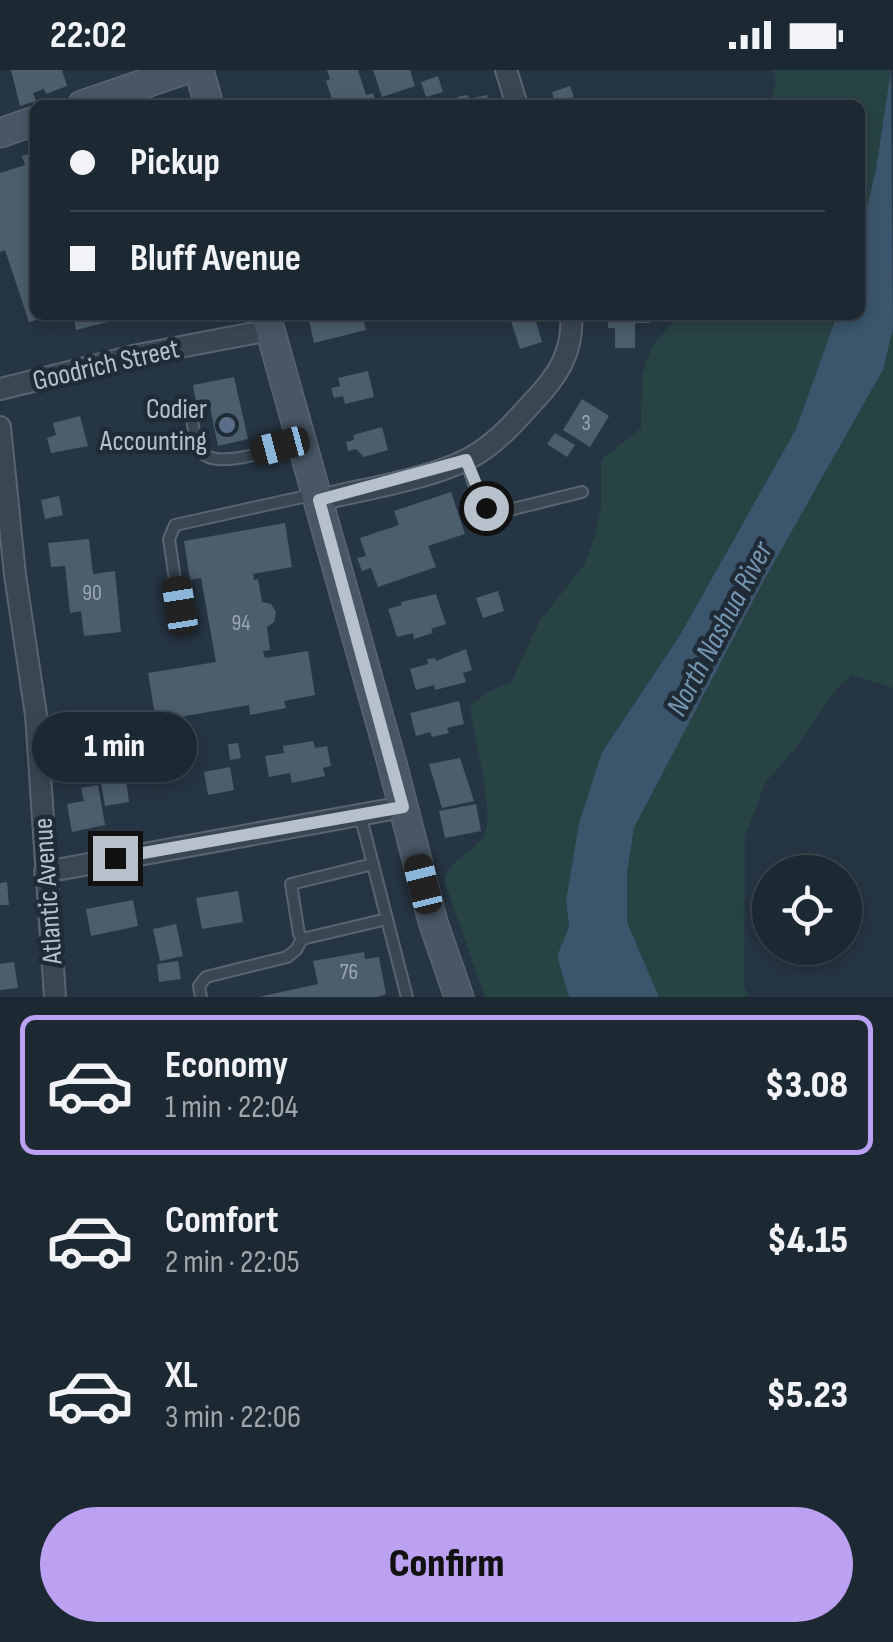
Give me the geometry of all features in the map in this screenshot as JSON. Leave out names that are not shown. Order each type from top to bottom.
[{"type":"main road","points":[[97,100],[184,70]]},
{"type":"main road","points":[[199,70],[208,100]]},
{"type":"main road","points":[[0,133],[30,123]]},
{"type":"main road","points":[[268,322],[432,922],[459,997]]},
{"type":"street","points":[[506,70],[515,100]]},
{"type":"street","points":[[318,497],[466,460],[482,451],[513,424],[564,362],[572,338],[571,320]]},
{"type":"street","name":"Goodrich Street","points":[[0,389],[268,322]]},
{"type":"street","name":"Atlantic Avenue","points":[[0,427],[36,715],[56,997]]},
{"type":"street","points":[[45,872],[403,807]]},
{"type":"lane","points":[[190,410],[199,447],[204,455],[217,461],[302,441]]},
{"type":"lane","points":[[466,460],[482,503],[492,510],[504,511],[582,492]]},
{"type":"lane","points":[[180,606],[169,536],[175,525],[318,497]]},
{"type":"lane","points":[[360,814],[407,997]]},
{"type":"lane","points":[[302,938],[291,884],[373,864]]},
{"type":"lane","points":[[302,938],[387,919]]},
{"type":"lane","points":[[201,997],[202,979],[287,958],[302,938]]},
{"type":"green space","points":[[773,70],[891,70],[865,214],[865,100],[771,100],[776,82]]},
{"type":"green space","points":[[675,320],[835,320],[796,429],[680,635],[602,752],[579,823],[566,901],[569,927],[557,956],[569,997],[485,997],[444,880],[452,866],[481,839],[487,822],[470,706],[512,681],[539,622],[584,565],[601,505],[601,460],[641,428],[642,375],[652,347]]},
{"type":"green space","points":[[893,329],[893,688],[852,675],[836,690],[794,750],[765,783],[745,837],[744,987],[749,997],[659,997],[627,922],[627,873],[634,828],[763,582],[883,370]]},
{"type":"water","name":"North Nashua River","points":[[891,70],[893,329],[883,370],[763,582],[634,828],[627,873],[627,922],[659,997],[569,997],[557,956],[569,927],[566,901],[579,823],[602,752],[680,635],[796,429],[835,320],[865,320],[865,214]]},
{"type":"building","points":[[11,70],[62,70],[67,86],[46,94],[44,89],[33,93],[36,100],[20,106]]},
{"type":"building","points":[[327,70],[358,70],[366,95],[373,93],[375,100],[332,100],[326,81],[330,79]]},
{"type":"building","points":[[373,70],[410,70],[415,86],[382,97]]},
{"type":"building","points":[[438,76],[443,92],[426,97],[421,82]]},
{"type":"building","points":[[570,86],[574,97],[554,100],[552,92]]},
{"type":"building","points":[[487,95],[488,100],[458,100],[457,97]]},
{"type":"building","points":[[30,154],[30,320],[35,320],[29,322],[5,250],[0,252],[0,173],[25,165],[22,156]]},
{"type":"building","points":[[74,320],[108,322],[76,330]]},
{"type":"building","points":[[309,320],[363,320],[366,330],[314,343]]},
{"type":"building","points":[[511,320],[535,320],[542,342],[520,349]]},
{"type":"building","points":[[608,320],[650,320],[635,323],[635,348],[615,348],[615,328],[608,328]]},
{"type":"building","points":[[368,371],[374,397],[345,404],[343,396],[334,398],[331,388],[340,386],[338,378]]},
{"type":"building","points":[[234,377],[248,439],[218,446],[210,407],[197,409],[193,385]]},
{"type":"building","points":[[582,399],[609,416],[590,447],[563,430]]},
{"type":"building","points":[[80,416],[88,446],[51,453],[47,438],[56,435],[53,423]]},
{"type":"building","points":[[382,427],[388,450],[364,457],[356,449],[348,451],[346,442],[354,440],[353,435]]},
{"type":"building","points":[[555,433],[575,445],[567,457],[547,444]]},
{"type":"building","points":[[451,492],[465,534],[428,546],[436,567],[378,587],[371,568],[362,571],[357,558],[366,556],[360,538],[399,525],[394,511]]},
{"type":"building","points":[[59,496],[63,515],[45,519],[41,500]]},
{"type":"building","points":[[285,523],[292,567],[253,574],[254,580],[258,579],[262,602],[271,604],[276,612],[274,622],[267,627],[270,650],[263,651],[265,658],[308,651],[315,695],[284,701],[286,708],[250,715],[249,705],[156,721],[148,673],[216,662],[201,578],[190,580],[184,541]]},
{"type":"building","points":[[89,539],[93,574],[115,571],[121,632],[84,636],[81,611],[70,613],[65,566],[51,567],[48,543]]},
{"type":"building","points":[[498,591],[504,611],[483,618],[476,598]]},
{"type":"building","points":[[436,594],[446,624],[414,639],[413,633],[397,637],[388,609]]},
{"type":"building","points":[[466,649],[472,670],[463,673],[466,682],[435,690],[434,685],[416,690],[410,669],[428,664],[427,659],[436,661]]},
{"type":"building","points":[[459,701],[464,724],[447,728],[449,733],[416,736],[410,713]]},
{"type":"building","points":[[107,716],[108,730],[114,729],[115,741],[65,745],[62,720]]},
{"type":"building","points":[[313,741],[315,748],[327,746],[331,766],[323,768],[325,776],[292,783],[290,773],[269,777],[265,756],[284,753],[283,746]]},
{"type":"building","points":[[238,743],[241,758],[230,760],[228,744]]},
{"type":"building","points":[[162,749],[167,772],[147,776],[142,753]]},
{"type":"building","points":[[460,758],[474,801],[442,808],[429,764]]},
{"type":"building","points":[[230,767],[234,790],[208,795],[204,772]]},
{"type":"building","points":[[125,773],[129,802],[105,806],[100,777]]},
{"type":"building","points":[[98,785],[105,825],[72,832],[67,804],[84,801],[81,788]]},
{"type":"building","points":[[476,804],[481,831],[445,838],[439,811]]},
{"type":"building","points":[[7,882],[9,905],[0,905],[0,883]]},
{"type":"building","points":[[238,891],[243,922],[202,929],[196,898]]},
{"type":"building","points":[[133,900],[138,926],[91,936],[86,909]]},
{"type":"building","points":[[176,924],[183,956],[160,961],[153,929]]},
{"type":"building","points":[[364,952],[365,959],[379,957],[386,994],[258,997],[318,984],[313,961]]},
{"type":"building","points":[[178,961],[181,979],[159,982],[157,964]]},
{"type":"building","points":[[14,962],[18,988],[0,990],[0,964]]},
{"type":"place","name":"Codier Accounting","points":[[227,425]]},
{"type":"route","points":[[115,858],[403,807],[319,500],[466,460],[486,508]]}]
